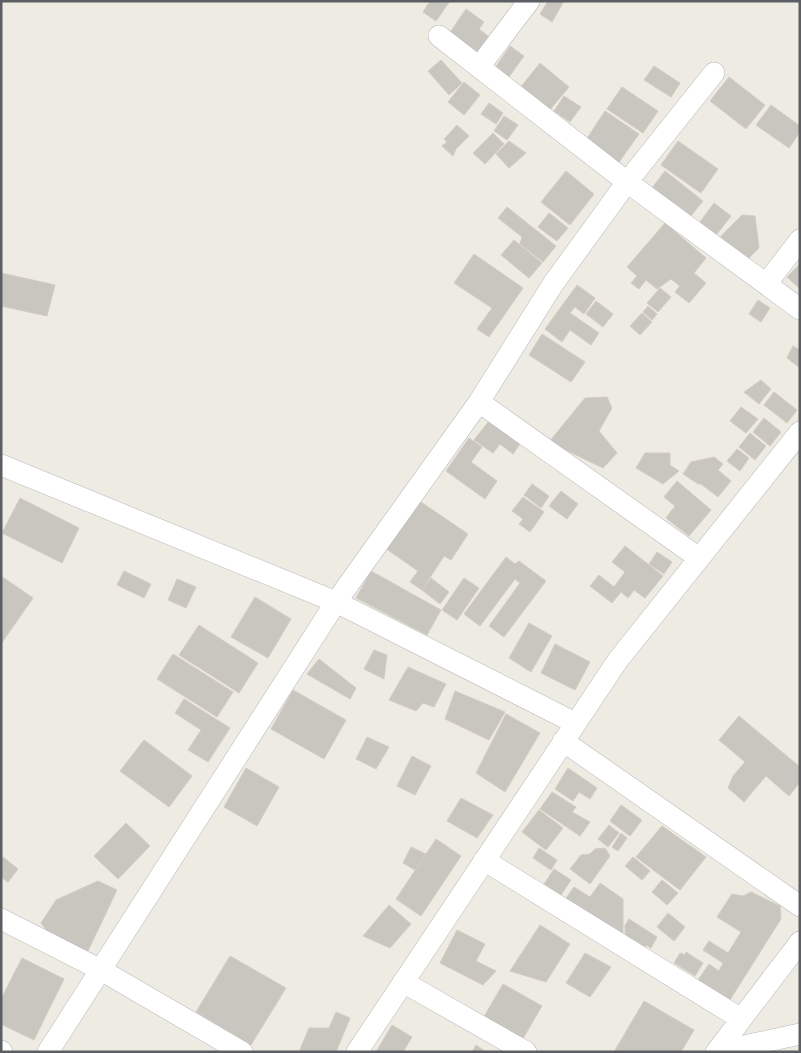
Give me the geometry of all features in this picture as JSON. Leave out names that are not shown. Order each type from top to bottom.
[{"type":"street","points":[[479,67],[529,1]]},
{"type":"street","points":[[439,36],[627,182],[800,309]]},
{"type":"street","points":[[48,1052],[336,602],[479,402],[553,284],[627,182],[714,73]]},
{"type":"street","points":[[766,284],[800,240]]},
{"type":"street","points":[[479,402],[699,558]]},
{"type":"street","points":[[357,1052],[618,660],[800,432]]},
{"type":"street","points":[[1,465],[336,602],[575,723]]},
{"type":"street","points":[[563,741],[800,906]]},
{"type":"street","points":[[484,860],[741,1019]]},
{"type":"street","points":[[1,919],[100,970],[242,1052]]},
{"type":"street","points":[[716,1052],[800,942]]},
{"type":"street","points":[[403,982],[526,1052]]},
{"type":"street","points":[[716,1052],[800,1034]]},
{"type":"building","points":[[430,1],[450,1],[436,21],[423,12]]},
{"type":"building","points":[[548,1],[564,1],[552,22],[540,14]]},
{"type":"building","points":[[466,9],[484,22],[479,29],[492,39],[480,56],[449,34]]},
{"type":"building","points":[[510,46],[524,56],[509,77],[495,68]]},
{"type":"building","points":[[441,60],[462,83],[449,95],[428,71]]},
{"type":"building","points":[[540,63],[569,87],[549,111],[520,88]]},
{"type":"building","points":[[654,66],[680,83],[671,97],[644,80]]},
{"type":"building","points":[[729,77],[765,105],[746,129],[710,101]]},
{"type":"building","points":[[464,82],[480,95],[464,115],[448,102]]},
{"type":"building","points":[[622,87],[658,111],[643,133],[607,109]]},
{"type":"building","points":[[564,96],[581,107],[570,122],[554,111]]},
{"type":"building","points":[[489,103],[503,113],[496,124],[481,114]]},
{"type":"building","points":[[771,105],[800,126],[800,132],[789,148],[756,125]]},
{"type":"building","points":[[605,111],[639,134],[617,165],[584,143]]},
{"type":"building","points":[[504,116],[518,125],[507,140],[494,131]]},
{"type":"building","points":[[457,125],[469,136],[456,149],[453,156],[442,146],[447,142],[444,139]]},
{"type":"building","points":[[493,133],[504,144],[485,164],[473,153]]},
{"type":"building","points":[[509,141],[526,153],[509,168],[496,154]]},
{"type":"building","points":[[678,141],[718,169],[701,193],[661,165]]},
{"type":"building","points":[[566,171],[594,194],[570,225],[541,202]]},
{"type":"building","points":[[665,171],[703,201],[690,217],[652,188]]},
{"type":"building","points":[[714,203],[731,216],[713,239],[697,226]]},
{"type":"building","points":[[507,207],[556,246],[543,262],[520,244],[522,237],[498,218]]},
{"type":"building","points":[[549,213],[568,228],[557,241],[538,227]]},
{"type":"building","points":[[742,215],[755,216],[759,248],[743,264],[716,241]]},
{"type":"building","points":[[665,223],[706,258],[694,273],[706,283],[689,303],[675,292],[680,286],[671,279],[657,289],[646,280],[639,289],[631,283],[637,276],[627,267]]},
{"type":"building","points":[[514,240],[542,263],[529,278],[501,255]]},
{"type":"building","points":[[474,254],[523,288],[489,337],[477,329],[492,308],[454,283]]},
{"type":"building","points":[[800,264],[800,289],[787,277]]},
{"type":"building","points":[[1,273],[55,285],[47,316],[1,306]]},
{"type":"building","points":[[577,285],[595,298],[584,314],[575,307],[570,313],[599,333],[591,345],[570,330],[562,342],[545,329]]},
{"type":"building","points":[[660,288],[671,297],[658,312],[647,303]]},
{"type":"building","points":[[758,300],[770,308],[761,322],[749,314]]},
{"type":"building","points":[[596,301],[613,314],[603,327],[586,314]]},
{"type":"building","points":[[648,306],[657,314],[652,320],[643,312]]},
{"type":"building","points":[[642,313],[652,322],[640,335],[630,326]]},
{"type":"building","points":[[542,334],[585,362],[571,382],[529,355]]},
{"type":"building","points":[[793,346],[800,350],[800,368],[787,358]]},
{"type":"building","points":[[761,380],[771,389],[759,404],[744,392]]},
{"type":"building","points":[[774,392],[797,410],[787,423],[764,405]]},
{"type":"building","points":[[607,397],[612,408],[599,431],[617,453],[603,468],[549,442],[585,398]]},
{"type":"building","points":[[741,407],[758,419],[746,433],[730,421]]},
{"type":"building","points":[[764,418],[781,432],[770,446],[753,432]]},
{"type":"building","points":[[489,421],[520,444],[513,454],[500,444],[493,453],[474,440]]},
{"type":"building","points":[[750,433],[766,446],[755,460],[739,447]]},
{"type":"building","points":[[469,438],[482,447],[471,462],[497,481],[485,499],[446,471]]},
{"type":"building","points":[[737,449],[749,458],[740,471],[727,461]]},
{"type":"building","points":[[645,453],[670,453],[670,465],[679,471],[663,484],[636,468]]},
{"type":"building","points":[[714,457],[723,464],[718,470],[731,481],[718,497],[701,484],[683,474],[691,462]]},
{"type":"building","points":[[677,481],[711,510],[689,536],[666,518],[675,506],[664,497]]},
{"type":"building","points":[[532,484],[549,496],[541,508],[524,495]]},
{"type":"building","points":[[561,491],[578,504],[567,519],[549,506]]},
{"type":"building","points":[[523,497],[544,512],[530,532],[519,524],[523,519],[512,511]]},
{"type":"building","points":[[20,498],[79,528],[62,563],[2,533]]},
{"type":"building","points":[[415,498],[468,534],[451,560],[444,556],[422,590],[410,582],[418,571],[382,546]]},
{"type":"building","points":[[625,546],[663,576],[645,598],[634,590],[628,598],[621,592],[612,603],[590,586],[599,575],[614,587],[625,572],[612,562]]},
{"type":"building","points":[[657,552],[672,562],[664,574],[649,564]]},
{"type":"building","points":[[506,557],[515,564],[519,561],[546,581],[504,637],[489,626],[520,583],[515,579],[480,626],[464,614]]},
{"type":"building","points":[[124,571],[151,584],[144,598],[117,585]]},
{"type":"building","points":[[371,571],[441,610],[427,635],[356,598]]},
{"type":"building","points":[[1,576],[33,598],[1,644]]},
{"type":"building","points":[[431,578],[449,592],[440,604],[422,590]]},
{"type":"building","points":[[464,578],[479,588],[457,620],[442,610]]},
{"type":"building","points":[[177,579],[196,587],[186,608],[168,600]]},
{"type":"building","points":[[255,597],[291,619],[268,658],[231,637]]},
{"type":"building","points":[[529,623],[552,636],[531,672],[509,658]]},
{"type":"building","points":[[199,625],[258,663],[239,693],[179,655]]},
{"type":"building","points":[[555,644],[590,662],[575,690],[541,673]]},
{"type":"building","points":[[374,650],[387,655],[384,679],[364,669]]},
{"type":"building","points":[[173,654],[233,692],[217,717],[157,679]]},
{"type":"building","points":[[319,659],[356,688],[350,699],[307,674]]},
{"type":"building","points":[[408,667],[446,684],[434,707],[423,703],[416,711],[389,700]]},
{"type":"building","points":[[293,690],[346,720],[324,759],[271,729]]},
{"type":"building","points":[[455,691],[505,712],[489,740],[445,719]]},
{"type":"building","points":[[184,699],[230,728],[208,762],[188,750],[201,730],[175,713]]},
{"type":"building","points":[[506,714],[540,733],[505,792],[476,773]]},
{"type":"building","points":[[739,716],[800,767],[800,782],[789,796],[766,776],[744,802],[728,788],[733,776],[745,762],[719,740]]},
{"type":"building","points":[[367,737],[389,747],[376,769],[356,759]]},
{"type":"building","points":[[144,740],[192,776],[169,807],[120,771]]},
{"type":"building","points":[[412,756],[431,766],[415,795],[397,786]]},
{"type":"building","points":[[246,768],[279,787],[257,826],[224,807]]},
{"type":"building","points":[[568,768],[597,788],[590,799],[579,792],[573,801],[555,789]]},
{"type":"building","points":[[552,792],[576,807],[572,812],[590,822],[580,836],[540,809]]},
{"type":"building","points":[[461,798],[493,815],[477,838],[447,821]]},
{"type":"building","points":[[621,805],[642,820],[630,836],[610,821]]},
{"type":"building","points":[[539,810],[563,828],[546,850],[522,832]]},
{"type":"building","points":[[126,823],[150,846],[118,879],[94,856]]},
{"type":"building","points":[[609,825],[619,833],[608,847],[598,839]]},
{"type":"building","points":[[662,826],[706,857],[680,890],[636,857]]},
{"type":"building","points":[[621,833],[627,838],[618,851],[612,847]]},
{"type":"building","points":[[436,839],[461,856],[421,916],[396,899]]},
{"type":"building","points":[[411,847],[426,854],[415,870],[403,863]]},
{"type":"building","points":[[539,848],[557,860],[551,870],[533,858]]},
{"type":"building","points":[[605,848],[610,856],[590,884],[570,869],[581,855],[590,854],[595,849]]},
{"type":"building","points":[[3,857],[18,869],[8,882],[1,877],[1,860]]},
{"type":"building","points":[[633,857],[650,871],[642,880],[625,866]]},
{"type":"building","points":[[554,869],[571,880],[561,895],[544,884]]},
{"type":"building","points":[[662,880],[678,893],[667,905],[652,892]]},
{"type":"building","points":[[98,881],[117,890],[86,955],[54,940],[41,923],[56,900]]},
{"type":"building","points":[[600,883],[623,899],[623,936],[564,901],[574,887],[590,897]]},
{"type":"building","points":[[751,892],[780,906],[781,919],[728,1003],[696,983],[709,964],[719,971],[723,963],[703,950],[709,941],[728,953],[741,932],[717,917],[732,894],[743,896]]},
{"type":"building","points":[[389,905],[411,924],[390,948],[363,936]]},
{"type":"building","points":[[668,913],[685,927],[674,941],[657,927]]},
{"type":"building","points":[[629,919],[657,937],[651,948],[646,945],[645,949],[625,935],[625,925]]},
{"type":"building","points":[[540,925],[570,944],[546,982],[510,971]]},
{"type":"building","points":[[457,930],[485,944],[476,961],[496,971],[483,985],[440,963]]},
{"type":"building","points":[[686,952],[703,963],[695,976],[674,963],[680,953],[685,955]]},
{"type":"building","points":[[585,953],[611,967],[590,997],[566,983]]},
{"type":"building","points":[[230,956],[286,988],[251,1045],[196,1012]]},
{"type":"building","points":[[22,958],[64,979],[34,1040],[1,1024],[1,999]]},
{"type":"building","points":[[503,984],[542,1006],[521,1042],[482,1020]]},
{"type":"building","points":[[644,1001],[694,1030],[681,1052],[614,1052]]},
{"type":"building","points":[[336,1012],[350,1018],[336,1052],[299,1052],[309,1028],[329,1028]]},
{"type":"building","points":[[392,1025],[412,1037],[403,1052],[376,1052]]},
{"type":"building","points":[[476,1045],[486,1052],[472,1052]]}]
